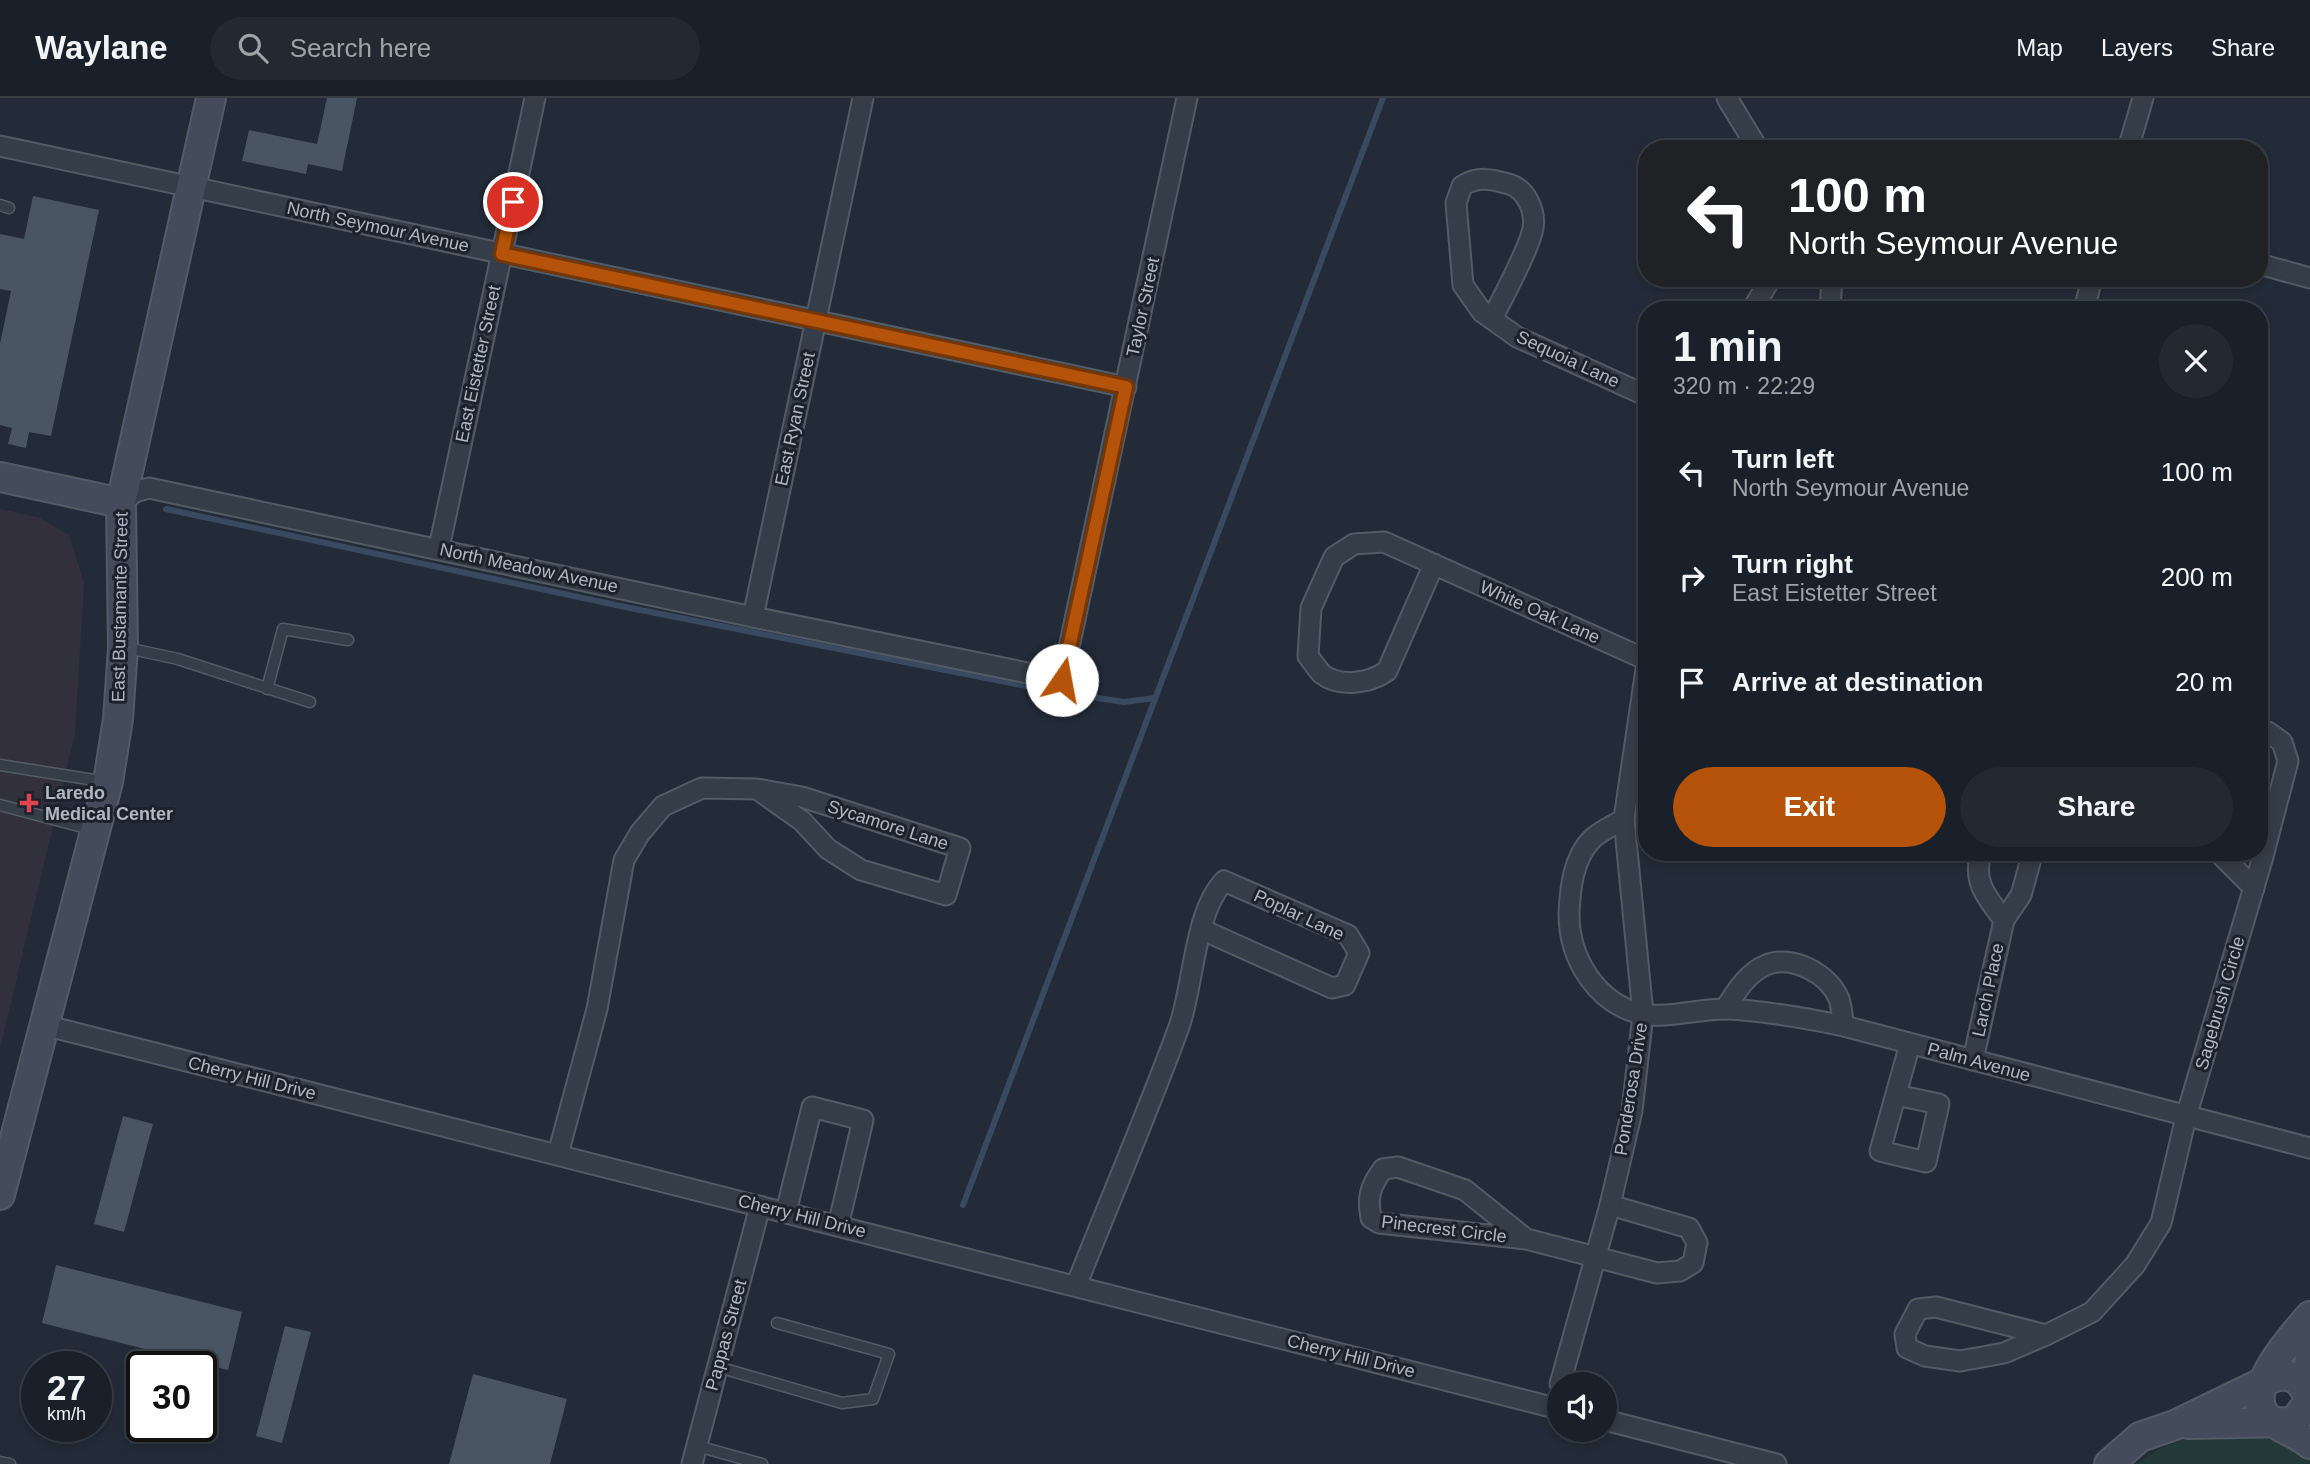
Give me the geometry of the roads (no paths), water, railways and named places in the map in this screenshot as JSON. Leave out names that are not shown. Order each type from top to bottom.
[{"type":"street","name":"East Bustamante Street","points":[[2,1182],[108,782],[118,719],[122,648],[121,503],[211,98]]},
{"type":"street","name":"East Eistetter Street","points":[[439,548],[535,98]]},
{"type":"street","name":"East Ryan Street","points":[[752,617],[863,98]]},
{"type":"street","name":"Taylor Street","points":[[1062,680],[1187,98]]},
{"type":"street","points":[[1727,98],[1753,140]]},
{"type":"street","points":[[2131,140],[2143,98]]},
{"type":"street","name":"North Seymour Avenue","points":[[0,146],[1126,387]]},
{"type":"street","name":"Sequoia Lane","points":[[1492,319],[1533,228],[1529,202],[1518,187],[1492,180],[1474,179],[1462,186],[1456,203],[1463,285],[1482,312],[1517,337],[1638,392]]},
{"type":"street","points":[[2268,266],[2310,278]]},
{"type":"street","points":[[0,477],[121,503]]},
{"type":"street","name":"North Meadow Avenue","points":[[121,503],[135,492],[149,488],[752,617],[1062,680]]},
{"type":"street","name":"White Oak Lane","points":[[1434,564],[1387,671],[1374,680],[1345,682],[1323,675],[1308,656],[1311,608],[1334,557],[1354,544],[1384,542],[1434,564],[1638,657]]},
{"type":"street","name":"Ponderosa Drive","points":[[1564,1372],[1611,1205],[1632,1111],[1643,1014],[1623,819],[1638,720]]},
{"type":"street","name":"Sagebrush Circle","points":[[2268,735],[2282,742],[2288,761],[2268,836]]},
{"type":"street","name":"Sycamore Lane","points":[[558,1154],[597,1009],[624,860],[640,833],[663,806],[702,788],[757,789],[802,797],[960,848],[946,895],[861,870],[828,849],[802,821],[757,789]]},
{"type":"street","points":[[1623,819],[1591,839],[1572,875],[1569,917],[1588,980],[1601,994],[1643,1014]]},
{"type":"street","name":"Larch Place","points":[[1978,861],[1976,867],[1982,891],[2004,920]]},
{"type":"street","name":"Larch Place","points":[[1973,1060],[2004,920],[2021,895],[2030,861]]},
{"type":"street","points":[[2227,861],[2254,888]]},
{"type":"street","name":"Sagebrush Circle","points":[[2046,1335],[1936,1307],[1918,1309],[1905,1334],[1908,1348],[1925,1356],[1961,1361],[2004,1353],[2046,1335],[2092,1312],[2136,1265],[2161,1223],[2186,1117],[2261,861]]},
{"type":"street","name":"Poplar Lane","points":[[1076,1286],[1180,1025],[1203,930],[1212,895],[1224,881],[1348,935],[1359,953],[1345,985],[1332,988],[1203,930]]},
{"type":"street","points":[[1725,1009],[1742,984],[1767,964],[1794,962],[1824,977],[1838,998],[1844,1026]]},
{"type":"street","name":"Palm Avenue","points":[[1643,1014],[1725,1009],[1786,1014],[1844,1026],[2310,1148]]},
{"type":"street","name":"Cherry Hill Drive","points":[[44,1026],[1547,1406]]},
{"type":"street","points":[[1896,1095],[1910,1044]]},
{"type":"street","points":[[786,1212],[811,1107],[863,1121],[838,1226]]},
{"type":"street","name":"Pinecrest Circle","points":[[1526,1239],[1465,1190],[1398,1167],[1383,1169],[1372,1183],[1368,1201],[1371,1218],[1379,1223],[1526,1239],[1657,1273],[1680,1271],[1693,1263],[1697,1243],[1689,1228],[1611,1205]]},
{"type":"street","name":"Pappas Street","points":[[694,1455],[760,1206]]},
{"type":"street","points":[[2310,1316],[2275,1361],[2259,1402],[2264,1414],[2276,1424],[2310,1444]]},
{"type":"street","points":[[2175,1425],[2244,1421],[2287,1424],[2300,1418],[2309,1398],[2310,1352]]},
{"type":"street","points":[[2109,1464],[2140,1437],[2175,1425],[2280,1375],[2291,1376],[2302,1383],[2309,1398]]},
{"type":"street","points":[[1617,1423],[1769,1463]]},
{"type":"lane","points":[[267,689],[283,629],[348,640]]},
{"type":"lane","points":[[122,648],[178,659],[310,702]]},
{"type":"lane","points":[[0,765],[108,782]]},
{"type":"lane","points":[[0,804],[96,830]]},
{"type":"lane","points":[[718,1367],[842,1403],[873,1399],[889,1354],[777,1323]]},
{"type":"lane","points":[[694,1455],[762,1464]]},
{"type":"lane","points":[[0,1462],[10,1464]]},
{"type":"waterway","points":[[963,1205],[1383,98]]},
{"type":"waterway","points":[[166,509],[630,608],[1057,692],[1124,702],[1155,698]]},
{"type":"place","name":"Laredo Medical Center","points":[[29,803]]}]
